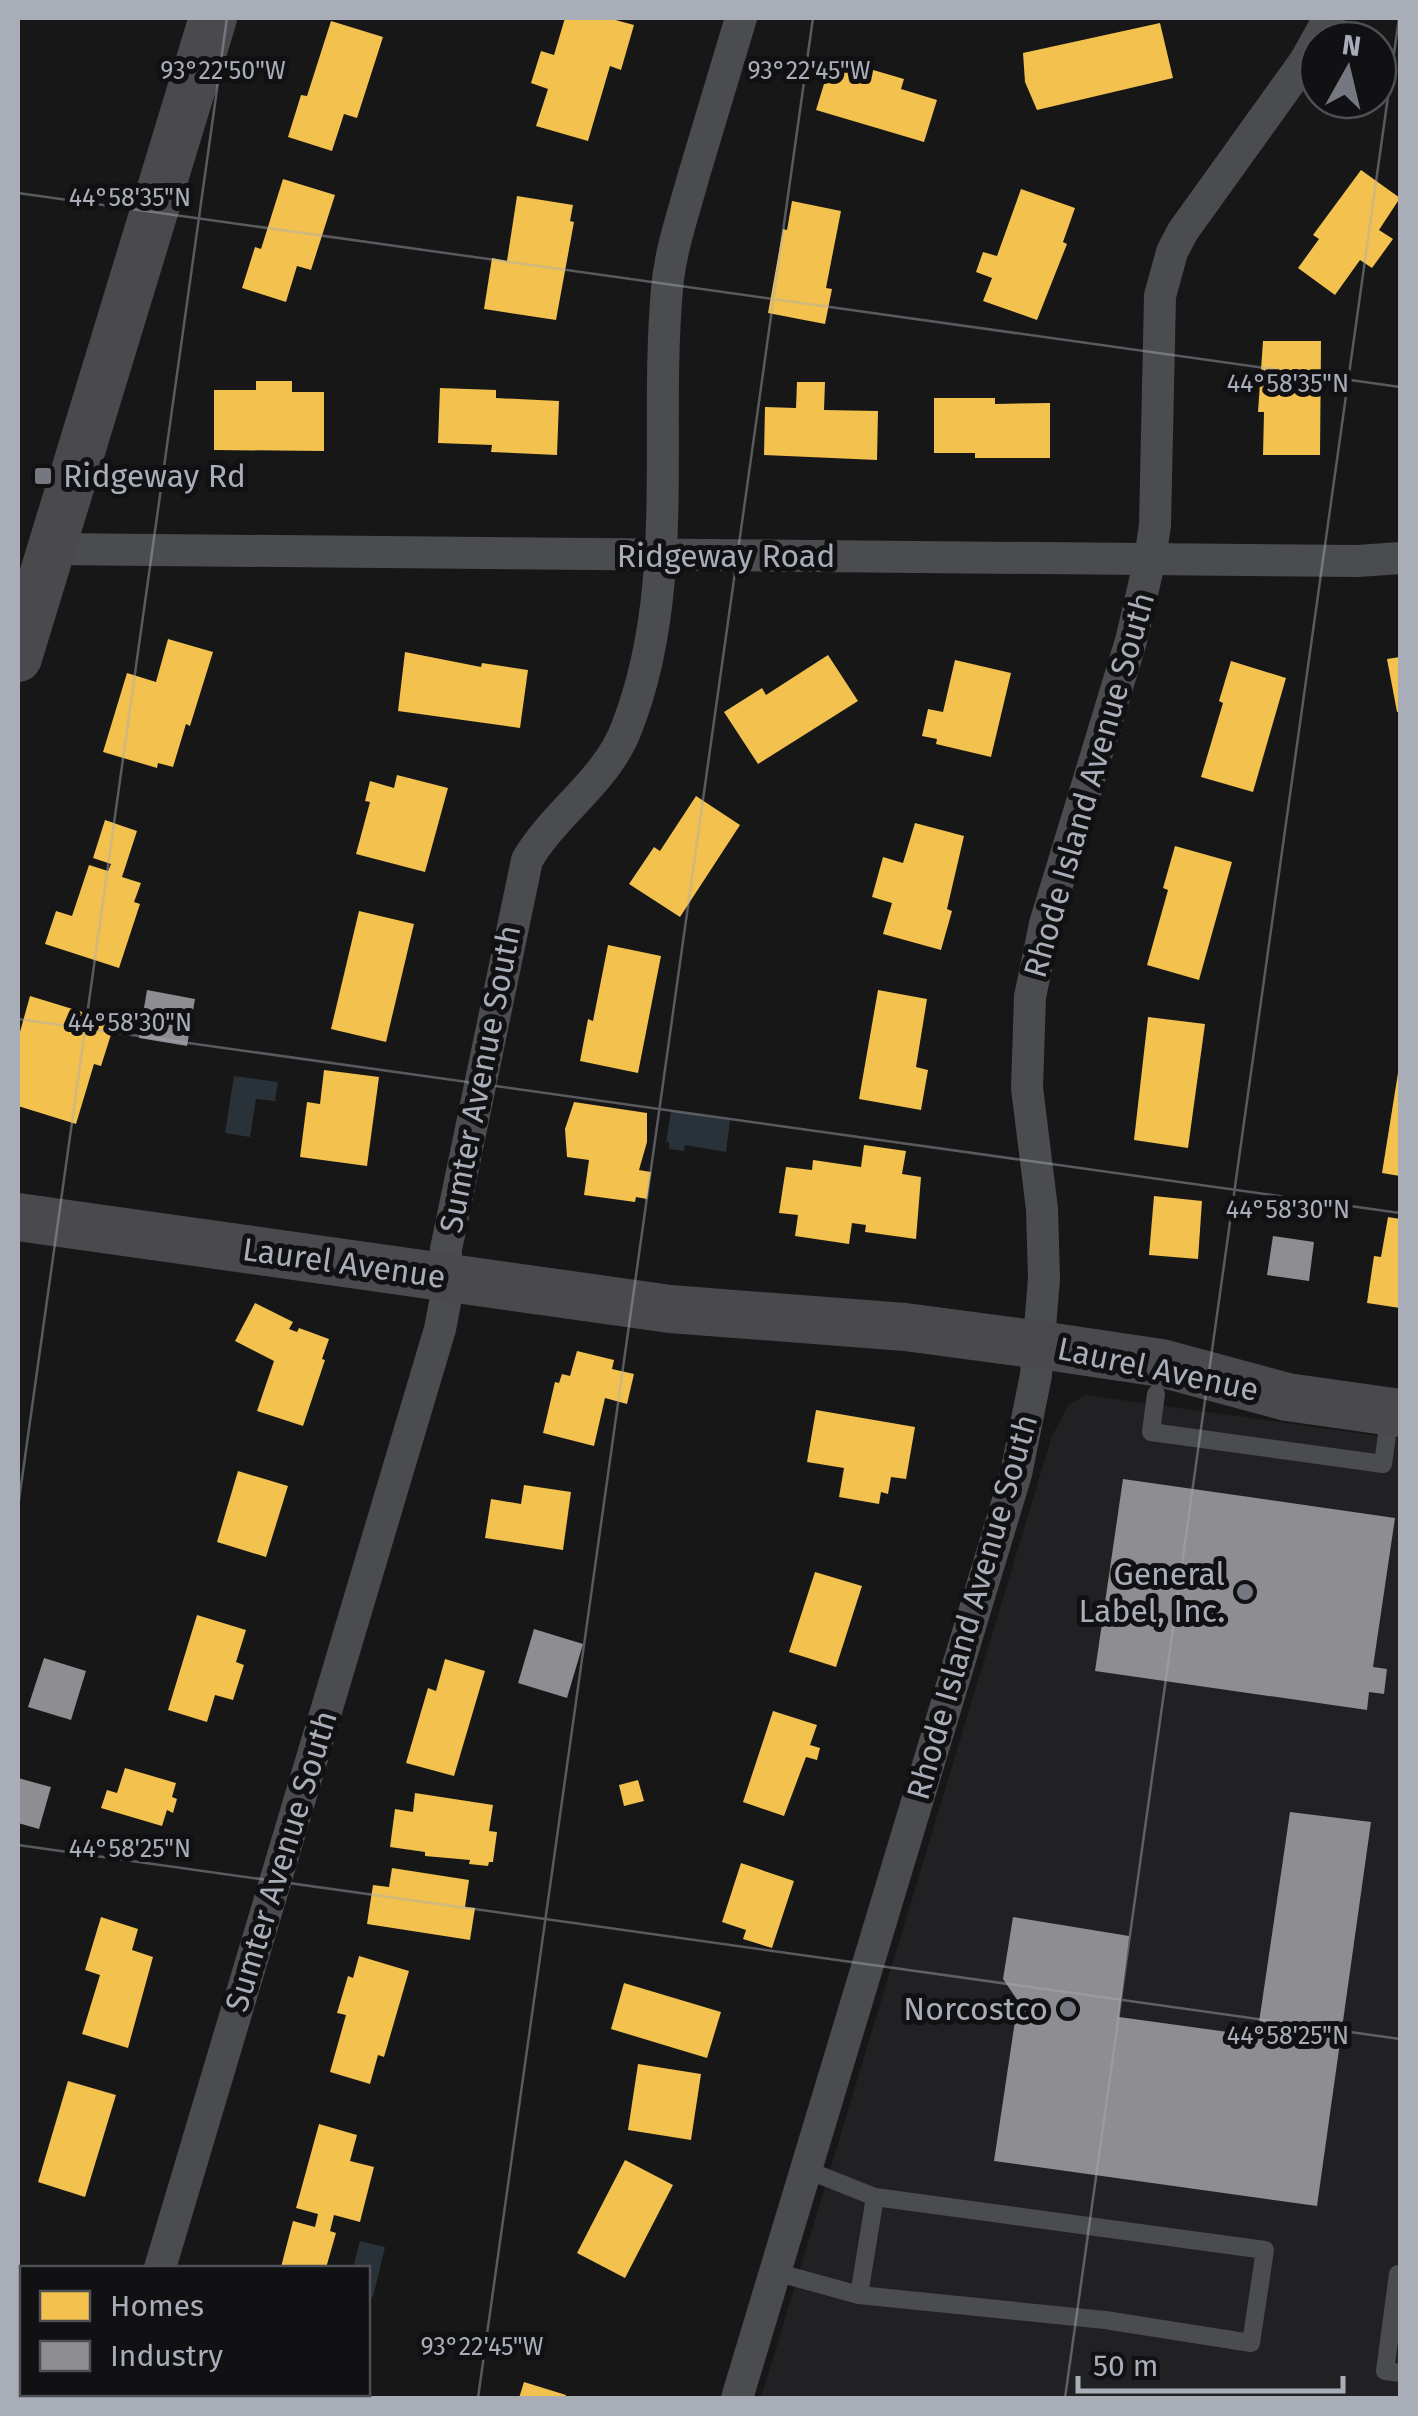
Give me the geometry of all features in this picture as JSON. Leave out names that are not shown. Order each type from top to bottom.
[{"type":"street","points":[[18,658],[37,563],[213,18]]},
{"type":"street","name":"Sumter Avenue South","points":[[161,2266],[440,1328],[447,1277],[446,1249],[527,860],[546,832],[594,781],[620,743],[638,695],[661,556],[667,285],[676,237],[741,18]]},
{"type":"street","name":"Rhode Island Avenue South","points":[[737,2398],[1016,1474],[1038,1360],[1045,1242],[1027,1088],[1030,996],[1046,924],[1131,641],[1150,558],[1155,525],[1158,325],[1165,274],[1172,252],[1192,217],[1305,61],[1329,18]]},
{"type":"street","name":"Ridgeway Road","points":[[37,563],[661,556],[1358,561],[1400,558]]},
{"type":"street","name":"Laurel Avenue","points":[[18,1217],[670,1308],[828,1343],[1038,1360],[1160,1363],[1287,1396],[1396,1412]]},
{"type":"street","name":"Laurel Avenue","points":[[1038,1360],[1156,1394],[1287,1396]]},
{"type":"lane","points":[[1156,1394],[1151,1432],[1383,1464],[1396,1412]]},
{"type":"lane","points":[[775,2272],[859,2295],[1105,2320],[1251,2343],[1265,2250],[875,2196],[806,2170]]},
{"type":"lane","points":[[859,2295],[875,2196]]},
{"type":"lane","points":[[1400,2274],[1385,2371],[1400,2373]]},
{"type":"shaded area","points":[[234,1076],[278,1082],[275,1101],[256,1099],[250,1137],[225,1133]]},
{"type":"shaded area","points":[[671,1111],[730,1120],[726,1152],[685,1145],[684,1151],[669,1149],[666,1142]]},
{"type":"shaded area","points":[[1085,1395],[1400,1439],[1400,2398],[761,2398],[1052,1436],[1068,1406]]},
{"type":"shaded area","points":[[360,2241],[385,2247],[373,2297],[370,2266],[354,2266]]},
{"type":"building: Homes","points":[[565,18],[608,18],[634,25],[621,70],[610,66],[588,141],[536,126],[548,89],[531,83],[541,51],[554,55]]},
{"type":"building: Homes","points":[[331,21],[383,37],[357,118],[344,114],[332,151],[288,137],[301,95],[307,96]]},
{"type":"building: Homes","points":[[1160,23],[1173,78],[1037,110],[1025,82],[1023,53]]},
{"type":"building: Homes","points":[[832,58],[904,79],[901,89],[937,100],[924,142],[816,110]]},
{"type":"building: Homes","points":[[1361,170],[1400,198],[1379,230],[1393,239],[1372,268],[1360,260],[1335,295],[1298,268],[1319,239],[1313,235]]},
{"type":"building: Homes","points":[[283,179],[335,195],[311,270],[297,266],[286,302],[242,288],[255,247],[261,249]]},
{"type":"building: Homes","points":[[1021,189],[1075,208],[1063,242],[1067,244],[1037,320],[983,301],[992,278],[976,272],[983,252],[997,256]]},
{"type":"building: Homes","points":[[517,196],[573,205],[570,221],[574,222],[556,320],[484,309],[492,258],[507,261]]},
{"type":"building: Homes","points":[[792,201],[841,211],[826,288],[832,289],[825,324],[768,313]]},
{"type":"building: Homes","points":[[1263,341],[1321,341],[1320,455],[1263,455],[1264,412],[1258,412]]},
{"type":"building: Homes","points":[[256,381],[292,381],[292,392],[324,392],[324,451],[214,450],[214,390],[256,390]]},
{"type":"building: Homes","points":[[797,382],[825,382],[824,410],[878,411],[877,460],[764,455],[765,407],[796,408]]},
{"type":"building: Homes","points":[[440,388],[496,390],[496,398],[559,401],[557,455],[491,452],[492,445],[438,443]]},
{"type":"building: Homes","points":[[934,398],[995,398],[995,404],[1050,403],[1050,458],[975,458],[975,453],[934,453]]},
{"type":"building: Homes","points":[[168,639],[213,652],[173,767],[158,763],[157,768],[103,752],[127,673],[156,682]]},
{"type":"building: Homes","points":[[405,652],[481,667],[482,663],[528,670],[520,728],[398,711]]},
{"type":"building: Homes","points":[[828,655],[858,701],[758,764],[724,712],[762,688],[766,695]]},
{"type":"building: Homes","points":[[1400,657],[1400,711],[1397,712],[1387,659]]},
{"type":"building: Homes","points":[[955,660],[1011,673],[991,757],[936,744],[937,739],[922,736],[928,709],[943,712]]},
{"type":"building: Homes","points":[[1231,661],[1286,678],[1253,792],[1201,777]]},
{"type":"building: Homes","points":[[397,775],[448,788],[425,872],[356,854],[370,802],[365,801],[370,781],[394,788]]},
{"type":"building: Homes","points":[[696,796],[740,825],[680,917],[629,884],[654,847],[660,851]]},
{"type":"building: Homes","points":[[105,820],[137,831],[122,877],[141,883],[134,902],[140,904],[119,968],[45,944],[56,911],[72,916],[89,865],[108,871],[111,864],[93,858]]},
{"type":"building: Homes","points":[[915,823],[964,836],[947,909],[952,911],[941,950],[883,934],[892,903],[872,897],[883,857],[903,863]]},
{"type":"building: Homes","points":[[1175,846],[1232,862],[1199,980],[1147,965],[1168,890],[1163,888]]},
{"type":"building: Homes","points":[[359,911],[414,924],[386,1042],[331,1029]]},
{"type":"building: Homes","points":[[608,945],[661,956],[638,1073],[580,1061],[588,1019],[593,1021]]},
{"type":"building: Homes","points":[[878,990],[927,999],[916,1067],[928,1070],[921,1110],[859,1099]]},
{"type":"building: Homes","points":[[30,996],[115,1022],[101,1066],[94,1064],[76,1124],[18,1106],[18,1039]]},
{"type":"building: Homes","points":[[1148,1017],[1205,1024],[1188,1148],[1134,1140]]},
{"type":"building: Homes","points":[[324,1070],[379,1077],[367,1166],[300,1157],[307,1102],[320,1104]]},
{"type":"building: Homes","points":[[1400,1073],[1400,1176],[1382,1173]]},
{"type":"building: Homes","points":[[574,1102],[647,1113],[647,1142],[639,1170],[651,1172],[647,1199],[636,1197],[635,1202],[584,1195],[589,1160],[567,1157],[565,1129]]},
{"type":"building: Homes","points":[[864,1145],[906,1151],[902,1174],[921,1177],[916,1239],[865,1232],[866,1225],[852,1223],[849,1244],[795,1236],[798,1215],[779,1213],[786,1167],[812,1170],[813,1160],[861,1167]]},
{"type":"building: Homes","points":[[1154,1196],[1202,1201],[1198,1259],[1149,1255]]},
{"type":"building: Homes","points":[[1388,1217],[1400,1219],[1400,1308],[1367,1303],[1374,1256],[1381,1257]]},
{"type":"building: Homes","points":[[255,1303],[293,1322],[289,1329],[297,1332],[299,1328],[329,1339],[303,1426],[257,1411],[274,1361],[235,1341]]},
{"type":"building: Homes","points":[[577,1351],[614,1360],[612,1369],[634,1374],[627,1404],[605,1398],[594,1446],[543,1433],[555,1382],[559,1383],[562,1374],[570,1376]]},
{"type":"building: Homes","points":[[816,1410],[915,1427],[906,1479],[891,1477],[888,1494],[881,1492],[879,1504],[839,1497],[844,1468],[807,1462]]},
{"type":"building: Homes","points":[[238,1471],[288,1486],[266,1557],[217,1542]]},
{"type":"building: Homes","points":[[524,1485],[571,1492],[563,1550],[485,1538],[491,1499],[521,1504]]},
{"type":"building: Homes","points":[[815,1572],[862,1586],[836,1667],[789,1652]]},
{"type":"building: Homes","points":[[197,1615],[246,1630],[236,1662],[244,1665],[233,1700],[215,1695],[207,1722],[168,1710]]},
{"type":"building: Homes","points":[[445,1659],[485,1671],[454,1776],[406,1763],[428,1688],[436,1691]]},
{"type":"building: Homes","points":[[773,1711],[817,1725],[810,1745],[820,1748],[817,1760],[806,1757],[784,1816],[743,1802]]},
{"type":"building: Homes","points":[[125,1768],[176,1783],[173,1813],[167,1810],[162,1826],[101,1808],[107,1790],[117,1793]]},
{"type":"building: Homes","points":[[638,1780],[644,1801],[624,1806],[619,1785]]},
{"type":"building: Homes","points":[[415,1793],[493,1805],[489,1831],[497,1832],[493,1862],[488,1866],[469,1864],[470,1860],[425,1856],[425,1852],[390,1847],[395,1809],[413,1812]]},
{"type":"building: Homes","points":[[741,1863],[794,1881],[772,1948],[743,1939],[746,1930],[722,1922]]},
{"type":"building: Homes","points":[[392,1868],[469,1880],[465,1907],[475,1908],[470,1940],[367,1924],[373,1885],[389,1887]]},
{"type":"building: Homes","points":[[101,1917],[138,1929],[132,1950],[153,1957],[128,2048],[82,2034],[100,1975],[85,1970]]},
{"type":"building: Homes","points":[[359,1956],[409,1971],[384,2057],[378,2055],[370,2084],[330,2072],[346,2015],[337,2013],[348,1976],[353,1978]]},
{"type":"building: Homes","points":[[624,1983],[721,2012],[707,2058],[611,2029]]},
{"type":"building: Homes","points":[[638,2064],[701,2074],[691,2140],[628,2130]]},
{"type":"building: Homes","points":[[68,2081],[116,2095],[85,2197],[38,2182]]},
{"type":"building: Homes","points":[[319,2124],[357,2135],[350,2161],[374,2167],[360,2222],[334,2215],[330,2231],[336,2233],[327,2266],[281,2266],[293,2221],[315,2227],[318,2214],[296,2208]]},
{"type":"building: Homes","points":[[625,2160],[673,2185],[625,2278],[577,2253]]},
{"type":"building: Homes","points":[[18,2321],[20,2384],[18,2391]]},
{"type":"building: Homes","points":[[524,2382],[566,2395],[565,2398],[519,2398]]},
{"type":"building: Homes","points":[[232,2396],[301,2396],[300,2398]]},
{"type":"building: Industry","points":[[147,990],[195,999],[187,1046],[139,1038]]},
{"type":"building: Industry","points":[[1273,1236],[1314,1242],[1309,1281],[1267,1275]]},
{"type":"building: Industry","name":"General Label, Inc.","points":[[1123,1479],[1395,1518],[1373,1667],[1387,1669],[1384,1694],[1369,1692],[1367,1710],[1095,1671]]},
{"type":"building: Industry","points":[[534,1629],[583,1644],[567,1698],[518,1683]]},
{"type":"building: Industry","points":[[44,1658],[86,1671],[71,1720],[28,1707]]},
{"type":"building: Industry","points":[[18,1778],[51,1787],[39,1829],[18,1823]]},
{"type":"building: Industry","name":"Norcostco","points":[[1290,1812],[1371,1822],[1317,2206],[994,2161],[1018,2001],[1003,1979],[1013,1917],[1129,1936],[1119,2017],[1257,2036]]},
{"type":"place","name":"Ridgeway Rd","points":[[43,476]]},
{"type":"place","name":"General Label, Inc.","points":[[1245,1592]]},
{"type":"place","name":"Norcostco","points":[[1068,2009]]}]
